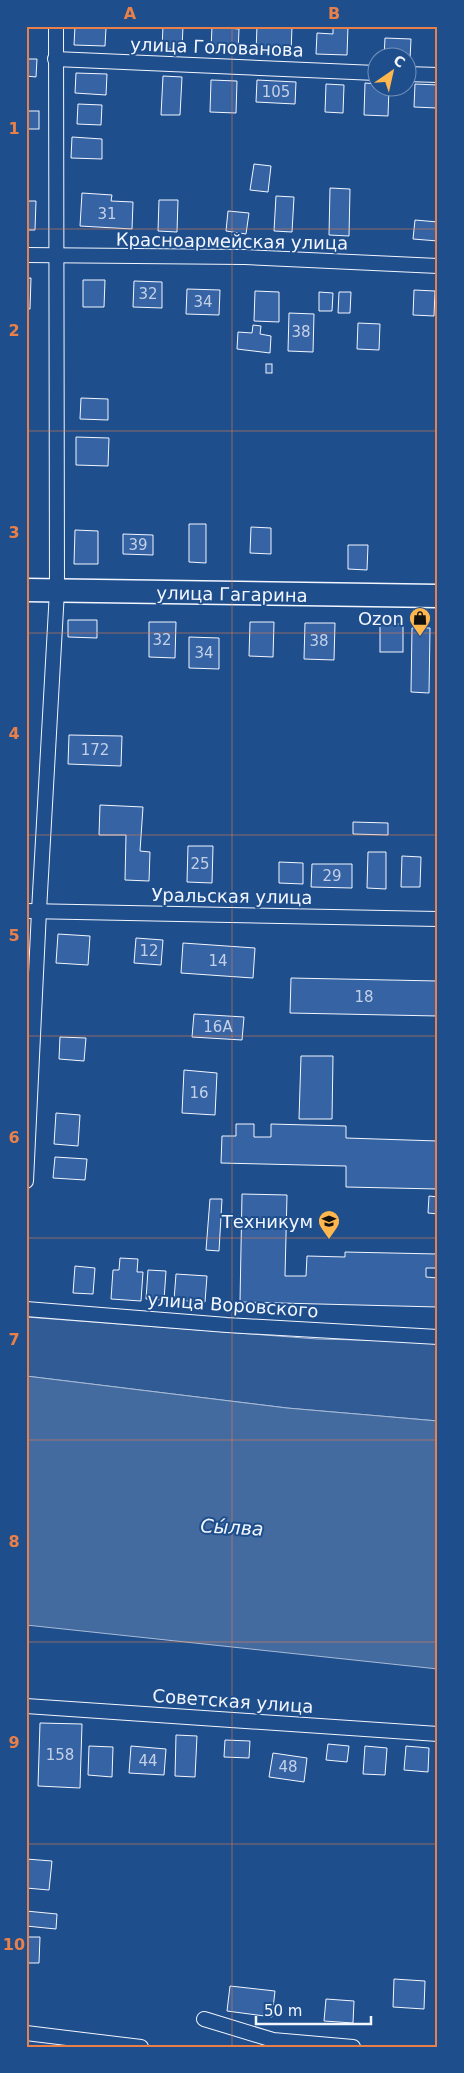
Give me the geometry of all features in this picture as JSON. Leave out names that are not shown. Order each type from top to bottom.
[{"type":"main road","name":"улица Гагарина","points":[[26,590],[57,592],[438,596]]},
{"type":"street","points":[[26,1181],[32,911],[57,592],[56,26]]},
{"type":"street","name":"улица Голованова","points":[[55,59],[366,73]]},
{"type":"street","points":[[416,74],[438,75]]},
{"type":"street","name":"Красноармейская улица","points":[[26,255],[245,257],[438,266]]},
{"type":"street","name":"Уральская улица","points":[[32,911],[438,919]]},
{"type":"street","name":"улица Воровского","points":[[26,1309],[228,1325],[438,1337]]},
{"type":"street","name":"Советская улица","points":[[26,1706],[438,1734]]},
{"type":"street","points":[[204,2019],[273,2040],[353,2047]]},
{"type":"street","points":[[26,2033],[141,2047]]},
{"type":"shaded area","points":[[26,1317],[317,1339],[438,1342],[438,1421],[287,1408],[26,1376]]},
{"type":"water","name":"Сы́лва","points":[[26,1376],[287,1408],[438,1421],[438,1669],[26,1625]]},
{"type":"building","points":[[75,26],[106,28],[105,46],[74,45]]},
{"type":"building","points":[[163,26],[183,26],[182,49],[162,48]]},
{"type":"building","points":[[212,26],[226,26],[226,28],[239,29],[238,52],[211,50]]},
{"type":"building","points":[[257,26],[292,26],[291,54],[256,52]]},
{"type":"building","points":[[333,26],[348,26],[347,55],[316,54],[317,33],[333,34]]},
{"type":"building","points":[[385,38],[411,39],[411,48],[384,48]]},
{"type":"building","points":[[26,59],[37,59],[36,77],[26,76]]},
{"type":"building","points":[[76,73],[107,74],[106,95],[75,93]]},
{"type":"building","points":[[163,76],[182,77],[180,115],[161,115]]},
{"type":"building","points":[[211,80],[237,81],[236,113],[210,112]]},
{"type":"building","points":[[257,80],[296,82],[295,104],[256,102]]},
{"type":"building","points":[[365,83],[366,98],[389,98],[388,116],[364,115]]},
{"type":"building","points":[[326,84],[344,85],[343,113],[325,112]]},
{"type":"building","points":[[416,84],[438,85],[437,108],[414,107]]},
{"type":"building","points":[[78,104],[102,105],[101,125],[77,124]]},
{"type":"building","points":[[26,111],[39,111],[39,129],[26,129]]},
{"type":"building","points":[[72,137],[102,139],[102,159],[71,158]]},
{"type":"building","points":[[254,164],[271,166],[268,192],[250,190]]},
{"type":"building","points":[[330,188],[350,189],[349,236],[329,235]]},
{"type":"building","points":[[82,193],[112,195],[111,201],[133,202],[132,229],[80,226]]},
{"type":"building","points":[[276,196],[294,197],[292,232],[274,231]]},
{"type":"building","points":[[159,200],[178,200],[177,232],[158,231]]},
{"type":"building","points":[[26,201],[36,201],[35,230],[26,230]]},
{"type":"building","points":[[228,211],[249,213],[246,234],[226,231]]},
{"type":"building","points":[[415,220],[438,222],[438,241],[413,239]]},
{"type":"building","points":[[26,278],[31,278],[30,309],[26,309]]},
{"type":"building","points":[[83,280],[105,280],[104,307],[83,307]]},
{"type":"building","points":[[134,281],[162,282],[162,308],[133,307]]},
{"type":"building","points":[[187,289],[220,290],[219,315],[186,314]]},
{"type":"building","points":[[414,290],[435,291],[434,316],[413,315]]},
{"type":"building","points":[[255,291],[279,292],[279,322],[254,321]]},
{"type":"building","points":[[319,292],[333,293],[332,311],[319,311]]},
{"type":"building","points":[[339,292],[351,292],[350,313],[338,313]]},
{"type":"building","points":[[289,313],[314,314],[313,352],[288,351]]},
{"type":"building","points":[[358,323],[380,324],[379,350],[357,349]]},
{"type":"building","points":[[253,325],[261,326],[260,334],[271,336],[270,353],[237,349],[238,332],[252,333]]},
{"type":"building","points":[[266,364],[272,364],[272,373],[266,373]]},
{"type":"building","points":[[81,398],[108,399],[108,420],[80,419]]},
{"type":"building","points":[[76,437],[109,438],[108,466],[76,465]]},
{"type":"building","points":[[189,524],[206,524],[206,563],[189,562]]},
{"type":"building","points":[[251,527],[271,528],[271,554],[250,553]]},
{"type":"building","points":[[75,530],[98,531],[98,564],[74,564]]},
{"type":"building","points":[[123,534],[153,535],[153,555],[123,554]]},
{"type":"building","points":[[348,545],[368,545],[367,570],[348,569]]},
{"type":"building","points":[[68,620],[97,620],[97,638],[68,637]]},
{"type":"building","points":[[149,622],[176,622],[175,658],[149,657]]},
{"type":"building","points":[[250,622],[274,622],[273,657],[249,656]]},
{"type":"building","points":[[305,623],[335,623],[334,660],[304,659]]},
{"type":"building","points":[[380,624],[403,624],[403,652],[380,652]]},
{"type":"building","points":[[412,628],[430,628],[429,693],[411,692]]},
{"type":"building","points":[[189,637],[219,638],[219,669],[189,668]]},
{"type":"building","points":[[69,735],[122,736],[121,766],[68,764]]},
{"type":"building","points":[[100,805],[143,807],[140,851],[150,852],[149,881],[125,880],[126,835],[99,835]]},
{"type":"building","points":[[353,822],[388,823],[388,835],[353,834]]},
{"type":"building","points":[[188,846],[213,846],[212,883],[187,882]]},
{"type":"building","points":[[368,852],[386,852],[386,889],[367,888]]},
{"type":"building","points":[[402,856],[421,857],[420,887],[401,887]]},
{"type":"building","points":[[279,862],[303,863],[303,884],[279,883]]},
{"type":"building","points":[[312,864],[352,864],[352,888],[311,887]]},
{"type":"building","points":[[58,934],[90,936],[88,965],[56,963]]},
{"type":"building","points":[[136,938],[163,940],[161,965],[134,963]]},
{"type":"building","points":[[183,943],[255,948],[253,978],[181,973]]},
{"type":"building","points":[[291,978],[438,981],[438,1016],[290,1013]]},
{"type":"building","points":[[194,1014],[244,1017],[242,1040],[192,1037]]},
{"type":"building","points":[[60,1037],[86,1038],[84,1061],[59,1059]]},
{"type":"building","points":[[301,1056],[333,1056],[332,1119],[299,1119]]},
{"type":"building","points":[[184,1070],[217,1073],[215,1115],[182,1113]]},
{"type":"building","points":[[56,1113],[80,1115],[78,1146],[54,1144]]},
{"type":"building","points":[[236,1124],[254,1124],[254,1137],[271,1137],[271,1124],[346,1126],[346,1138],[438,1141],[438,1189],[346,1187],[346,1166],[221,1163],[222,1136],[236,1136]]},
{"type":"building","points":[[55,1157],[87,1159],[85,1180],[53,1178]]},
{"type":"building","points":[[242,1194],[287,1195],[285,1276],[306,1276],[307,1256],[345,1257],[345,1252],[437,1254],[437,1268],[426,1268],[426,1277],[438,1278],[438,1307],[240,1302]]},
{"type":"building","points":[[429,1196],[438,1197],[438,1214],[428,1213]]},
{"type":"building","points":[[210,1199],[222,1199],[219,1251],[206,1250]]},
{"type":"building","points":[[120,1258],[138,1259],[137,1272],[143,1272],[141,1301],[111,1299],[113,1270],[119,1270]]},
{"type":"building","points":[[75,1266],[95,1268],[93,1294],[73,1293]]},
{"type":"building","points":[[148,1270],[166,1271],[164,1300],[146,1299]]},
{"type":"building","points":[[176,1274],[207,1276],[205,1302],[174,1300]]},
{"type":"building","points":[[40,1723],[82,1724],[80,1788],[38,1786]]},
{"type":"building","points":[[176,1735],[197,1736],[195,1777],[175,1776]]},
{"type":"building","points":[[225,1740],[250,1741],[249,1758],[224,1757]]},
{"type":"building","points":[[328,1744],[349,1746],[347,1762],[326,1760]]},
{"type":"building","points":[[89,1746],[113,1747],[112,1777],[88,1775]]},
{"type":"building","points":[[131,1746],[166,1749],[164,1775],[129,1773]]},
{"type":"building","points":[[365,1746],[387,1748],[385,1775],[363,1774]]},
{"type":"building","points":[[406,1746],[429,1748],[428,1772],[404,1770]]},
{"type":"building","points":[[273,1753],[307,1758],[304,1782],[269,1777]]},
{"type":"building","points":[[26,1859],[52,1861],[49,1890],[26,1888]]},
{"type":"building","points":[[26,1911],[57,1914],[56,1929],[26,1926]]},
{"type":"building","points":[[26,1937],[40,1937],[39,1963],[26,1963]]},
{"type":"building","points":[[394,1979],[425,1981],[424,2009],[393,2007]]},
{"type":"building","points":[[230,1986],[275,1991],[272,2017],[227,2011]]},
{"type":"building","points":[[326,1999],[354,2001],[353,2023],[324,2021]]},
{"type":"place","name":"Ozon","points":[[420,637]]},
{"type":"place","name":"Техникум","points":[[329,1240]]}]
